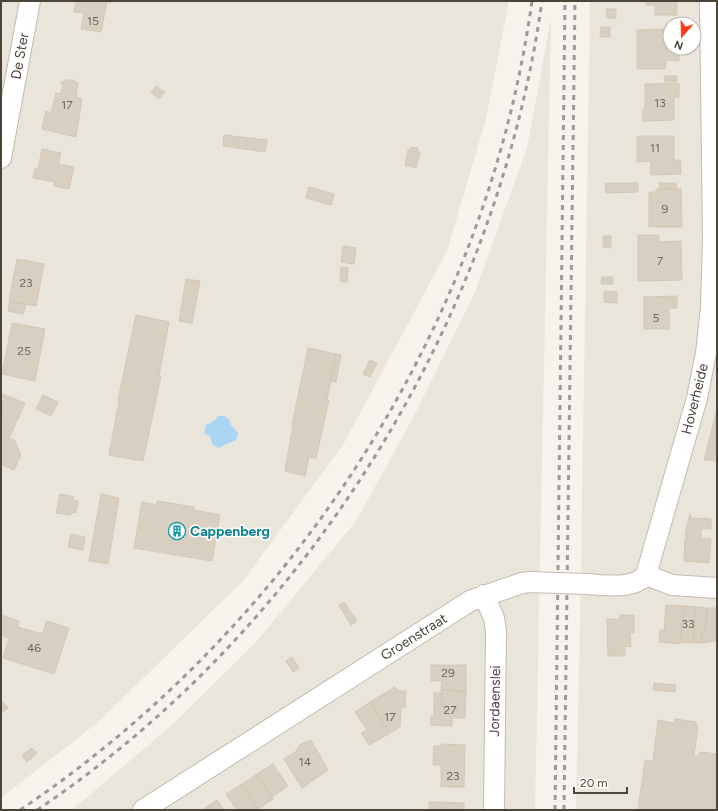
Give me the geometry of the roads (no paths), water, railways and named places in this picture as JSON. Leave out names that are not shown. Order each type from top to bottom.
[{"type":"street","name":"De Ster","points":[[1,158],[30,1]]},
{"type":"street","name":"Hoverheide","points":[[646,575],[697,398],[706,352],[711,307],[713,233],[710,1]]},
{"type":"street","name":"Groenstraat","points":[[143,810],[470,601],[484,595],[530,582],[627,584],[642,580],[646,575]]},
{"type":"street","points":[[646,575],[672,585],[717,588]]},
{"type":"street","name":"Jordaenslei","points":[[484,595],[494,618],[496,631],[494,810]]},
{"type":"water","points":[[218,416],[225,416],[230,421],[231,426],[238,433],[236,440],[218,448],[212,444],[210,436],[204,433],[206,425],[215,421]]},
{"type":"railway","points":[[20,810],[118,736],[208,652],[290,560],[361,459],[422,352],[471,239],[508,122],[532,1]]},
{"type":"railway","points":[[37,810],[134,736],[223,652],[304,559],[374,458],[434,350],[482,237],[518,120],[542,1]]},
{"type":"railway","points":[[555,810],[565,1]]},
{"type":"railway","points":[[564,810],[575,1]]},
{"type":"place","name":"Cappenberg","points":[[177,531]]}]
